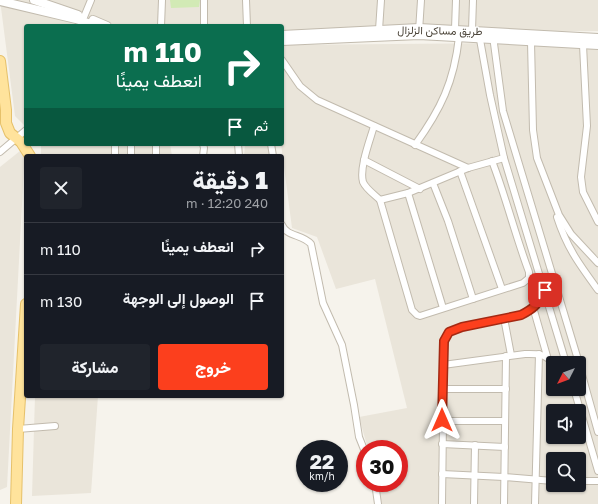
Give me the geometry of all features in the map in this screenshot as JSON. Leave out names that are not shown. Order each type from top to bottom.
[{"type":"main road","points":[[0,61],[7,127],[24,146]]},
{"type":"main road","points":[[16,504],[18,429],[24,335]]},
{"type":"street","points":[[78,19],[91,0]]},
{"type":"street","points":[[161,24],[162,0]]},
{"type":"street","points":[[204,0],[204,24]]},
{"type":"street","points":[[246,0],[247,24]]},
{"type":"street","points":[[379,30],[381,0]]},
{"type":"street","points":[[419,32],[421,0]]},
{"type":"street","points":[[455,29],[456,0]]},
{"type":"street","points":[[473,0],[477,33],[504,158],[564,356]]},
{"type":"street","points":[[0,1],[36,3],[92,24]]},
{"type":"street","points":[[78,19],[99,24]]},
{"type":"street","name":"طريق مساكن الزلزال","points":[[284,41],[455,29],[531,42],[598,45]]},
{"type":"street","name":"طريق مساكن الزلزال","points":[[284,35],[379,30],[419,32],[458,37],[477,33]]},
{"type":"street","points":[[493,36],[496,65],[504,111],[577,356]]},
{"type":"street","name":"طريق مساكن الزلزال","points":[[493,36],[598,38]]},
{"type":"street","points":[[416,145],[444,98],[455,66],[458,37]]},
{"type":"street","points":[[531,42],[532,130],[538,158],[559,214],[571,234],[598,263]]},
{"type":"street","points":[[583,45],[587,126],[581,177],[583,192],[598,222]]},
{"type":"street","points":[[284,63],[300,86],[312,97],[468,168]]},
{"type":"street","points":[[484,66],[496,65]]},
{"type":"street","points":[[374,126],[364,160],[363,181],[366,187],[380,200],[412,310],[420,316],[523,283],[528,280],[529,273],[510,218],[502,186],[492,161]]},
{"type":"street","points":[[0,152],[24,132]]},
{"type":"street","points":[[380,200],[420,189],[433,182],[468,168],[504,158]]},
{"type":"street","points":[[364,160],[420,189]]},
{"type":"street","points":[[460,171],[502,289]]},
{"type":"street","points":[[433,182],[448,222],[473,299]]},
{"type":"street","points":[[408,193],[443,308]]},
{"type":"street","points":[[557,209],[557,215],[566,241],[577,262],[598,290]]},
{"type":"street","points":[[284,228],[286,231],[304,238],[311,244],[323,303],[342,344],[360,440]]},
{"type":"street","points":[[442,504],[444,341],[449,332],[462,327],[521,315],[533,308],[541,300],[545,290]]},
{"type":"street","points":[[533,308],[547,356]]},
{"type":"street","points":[[504,318],[509,355],[506,389],[504,504]]},
{"type":"street","points":[[443,365],[509,355],[539,354],[547,356]]},
{"type":"street","points":[[535,504],[539,354]]},
{"type":"street","points":[[586,388],[598,432]]},
{"type":"street","points":[[443,389],[506,389]]},
{"type":"street","points":[[576,396],[598,471]]},
{"type":"street","points":[[442,420],[506,421]]},
{"type":"street","points":[[18,429],[55,426]]},
{"type":"street","points":[[442,444],[505,447]]},
{"type":"street","points":[[474,504],[475,445]]},
{"type":"street","points":[[442,474],[504,476],[546,481]]},
{"type":"street","points":[[586,481],[598,481]]},
{"type":"street","points":[[376,492],[378,504]]},
{"type":"shaded area","points":[[0,0],[598,0],[598,31],[390,32],[284,39],[284,24],[24,24],[24,125],[15,116]]},
{"type":"shaded area","points":[[507,43],[598,46],[598,504],[382,504],[379,492],[408,492],[408,440],[365,440],[359,417],[407,408],[375,279],[336,289],[317,237],[292,228],[284,167],[284,154],[282,154],[281,146],[284,146],[284,45]]},
{"type":"shaded area","points":[[41,146],[170,146],[172,154],[41,154]]},
{"type":"shaded area","points":[[245,146],[272,146],[274,154],[244,154]]},
{"type":"shaded area","points":[[25,147],[7,487],[0,490],[0,167]]},
{"type":"shaded area","points":[[35,398],[98,398],[91,493],[32,496]]},
{"type":"green space","points":[[170,0],[200,0],[199,7],[171,8]]},
{"type":"route","points":[[442,420],[444,341],[446,335],[449,332],[462,327],[521,315],[528,312],[541,300],[545,290]]}]
